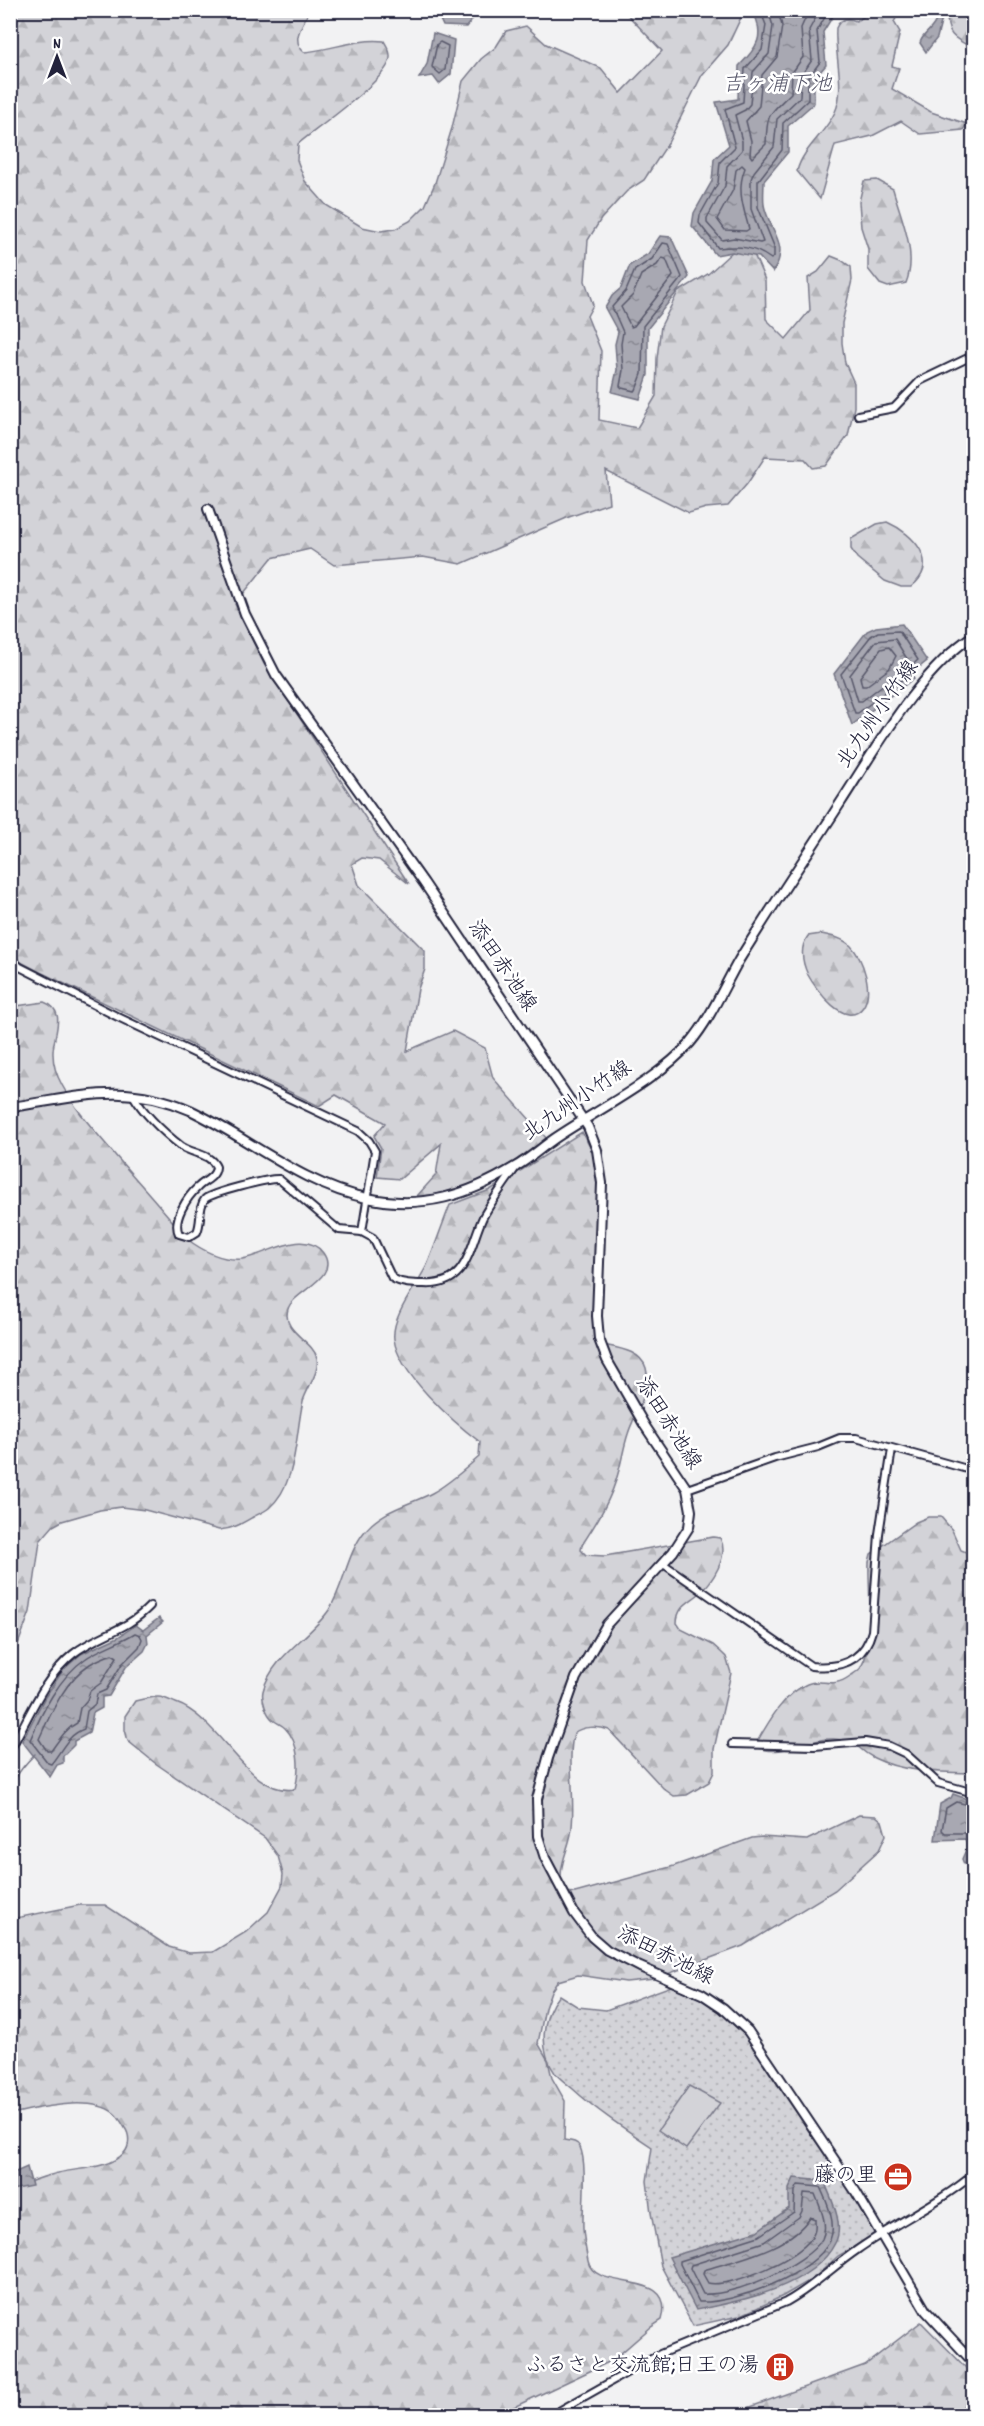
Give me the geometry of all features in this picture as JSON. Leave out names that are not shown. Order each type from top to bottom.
[{"type":"main road","name":"添田赤池線","points":[[208,509],[245,614],[276,675],[424,883],[584,1121],[597,1150],[602,1184],[597,1316],[599,1339],[612,1370],[645,1426],[687,1488],[691,1511],[689,1527],[673,1552],[608,1624],[576,1678],[548,1758],[537,1799],[538,1836],[545,1858],[574,1913],[591,1937],[608,1950],[640,1967],[702,1994],[723,2008],[748,2031],[856,2192],[879,2235],[926,2311],[974,2363]]},
{"type":"main road","name":"北九州小竹線","points":[[10,1107],[84,1094],[108,1092],[133,1095],[176,1104],[190,1110],[316,1181],[340,1191],[368,1198],[410,1202],[441,1200],[482,1186],[517,1166],[673,1060],[690,1043],[706,1021],[777,899],[871,756],[934,668],[954,648],[974,635]]},
{"type":"street","points":[[858,415],[894,408],[920,381],[974,355]]},
{"type":"street","points":[[10,958],[20,967],[118,1017],[358,1131],[369,1141],[375,1151],[362,1232]]},
{"type":"street","points":[[133,1095],[141,1108],[166,1133],[183,1147],[212,1160],[216,1167],[213,1176],[198,1187],[188,1199],[177,1222],[179,1234],[189,1237],[197,1232],[202,1204],[209,1197],[273,1178],[284,1182],[339,1230],[362,1232],[373,1238],[377,1242],[388,1273],[397,1281],[431,1285],[459,1273],[465,1265],[483,1217],[517,1166]]},
{"type":"street","points":[[687,1488],[776,1458],[818,1448],[840,1438],[856,1438],[974,1471]]},
{"type":"street","points":[[662,1563],[811,1666],[837,1666],[850,1662],[860,1656],[869,1642],[872,1631],[879,1534],[892,1449]]},
{"type":"street","points":[[10,1750],[39,1697],[71,1656],[83,1647],[123,1628],[150,1606]]},
{"type":"street","points":[[732,1744],[814,1746],[865,1742],[890,1746],[906,1754],[938,1783],[974,1793]]},
{"type":"street","points":[[550,2415],[660,2354],[786,2302],[817,2283],[855,2251],[940,2200],[974,2174]]},
{"type":"green space","points":[[11,11],[309,11],[298,37],[300,47],[304,52],[364,41],[384,41],[390,56],[384,71],[348,105],[298,144],[297,160],[305,181],[326,205],[362,227],[381,231],[395,229],[410,221],[425,206],[435,183],[452,128],[463,81],[481,59],[496,47],[506,31],[526,26],[546,44],[601,68],[621,93],[662,51],[624,11],[744,11],[728,45],[702,75],[667,145],[644,180],[627,191],[601,219],[588,240],[585,281],[593,305],[587,316],[601,351],[599,420],[637,428],[656,396],[661,326],[678,292],[708,274],[732,252],[749,243],[765,280],[766,319],[786,339],[810,310],[808,278],[818,272],[831,256],[851,267],[852,280],[842,323],[842,343],[845,363],[854,383],[854,407],[848,436],[826,466],[813,468],[805,459],[765,457],[747,484],[728,506],[706,508],[689,513],[606,471],[609,503],[569,517],[461,564],[423,557],[334,565],[310,549],[272,558],[235,604],[264,664],[409,884],[379,860],[362,858],[352,864],[359,885],[425,951],[425,969],[418,989],[407,1051],[453,1031],[485,1048],[493,1078],[548,1140],[502,1170],[469,1185],[435,1195],[416,1197],[436,1175],[441,1144],[400,1179],[377,1177],[381,1148],[374,1136],[385,1123],[336,1095],[319,1106],[40,972],[19,961],[11,951]]},
{"type":"green space","points":[[874,11],[900,11],[894,22],[900,32],[892,66],[899,68],[892,89],[931,112],[967,124],[963,130],[920,134],[901,121],[872,136],[835,145],[820,199],[797,171],[804,155],[831,120],[838,103],[840,82],[836,28],[844,20],[856,21]]},
{"type":"green space","points":[[947,11],[973,11],[973,48],[952,35],[948,26]]},
{"type":"green space","points":[[877,180],[893,189],[909,248],[909,272],[906,283],[888,287],[880,284],[868,269],[868,249],[861,227],[859,202],[864,181]]},
{"type":"green space","points":[[887,522],[897,527],[914,542],[924,559],[924,568],[920,578],[911,587],[901,587],[885,581],[857,558],[851,549],[851,539],[877,524]]},
{"type":"green space","points":[[821,934],[848,943],[863,967],[867,984],[866,1000],[863,1007],[856,1013],[848,1014],[832,1005],[808,975],[803,960],[803,945],[808,936]]},
{"type":"green space","points":[[44,1002],[52,1006],[58,1018],[53,1047],[54,1062],[58,1078],[68,1095],[94,1130],[187,1239],[213,1254],[235,1259],[251,1257],[284,1245],[306,1243],[315,1246],[323,1253],[327,1262],[326,1270],[321,1277],[298,1296],[288,1309],[289,1324],[310,1346],[317,1358],[317,1363],[315,1374],[303,1401],[290,1472],[278,1498],[265,1511],[237,1526],[219,1530],[145,1510],[121,1507],[100,1510],[62,1521],[53,1526],[40,1541],[30,1612],[11,1663],[10,1007]]},
{"type":"green space","points":[[582,1132],[593,1153],[597,1185],[594,1328],[599,1344],[626,1350],[643,1362],[646,1368],[647,1385],[628,1434],[619,1470],[608,1500],[581,1550],[586,1555],[605,1556],[713,1537],[720,1538],[723,1553],[714,1576],[699,1594],[681,1609],[677,1623],[681,1629],[713,1645],[722,1653],[726,1657],[731,1673],[714,1749],[714,1772],[709,1782],[687,1795],[674,1796],[664,1789],[609,1730],[591,1727],[574,1733],[571,1756],[573,1822],[561,1870],[565,1892],[575,1893],[674,1866],[752,1838],[807,1840],[859,1815],[876,1816],[882,1821],[886,1835],[879,1850],[835,1890],[743,1946],[654,1979],[626,1982],[578,1975],[558,1981],[551,1991],[538,2043],[548,2060],[552,2078],[565,2101],[564,2140],[577,2144],[582,2155],[584,2164],[583,2229],[588,2261],[594,2271],[604,2277],[647,2287],[658,2293],[663,2304],[662,2320],[613,2360],[497,2415],[11,2415],[10,2191],[45,2176],[110,2162],[124,2153],[129,2141],[127,2131],[115,2114],[92,2105],[64,2105],[11,2114],[11,1919],[80,1905],[105,1905],[169,1947],[189,1953],[213,1952],[246,1932],[268,1912],[282,1886],[283,1874],[278,1856],[265,1838],[155,1763],[128,1741],[125,1716],[135,1701],[158,1697],[170,1700],[192,1712],[207,1724],[249,1770],[263,1781],[278,1788],[295,1789],[298,1757],[294,1741],[284,1727],[271,1718],[263,1699],[263,1691],[274,1668],[329,1610],[354,1549],[365,1531],[379,1518],[438,1489],[479,1457],[480,1442],[428,1396],[405,1367],[394,1339],[394,1330],[401,1310],[427,1265],[450,1205],[490,1190]]},
{"type":"green space","points":[[928,1517],[941,1517],[952,1530],[961,1550],[973,1555],[973,1773],[922,1771],[897,1767],[874,1758],[853,1743],[842,1740],[823,1739],[776,1751],[757,1747],[757,1742],[772,1717],[791,1694],[812,1682],[832,1683],[843,1680],[860,1668],[868,1645],[871,1554],[916,1522]]},
{"type":"green space","points":[[674,1985],[717,2009],[753,2044],[836,2166],[875,2230],[875,2235],[838,2256],[814,2278],[783,2296],[739,2316],[693,2326],[661,2266],[647,2181],[652,2147],[601,2112],[559,2077],[550,2064],[544,2044],[549,2013],[559,1995],[578,2007],[606,2010]]},
{"type":"green space","points":[[689,2086],[720,2103],[686,2149],[658,2130]]},
{"type":"green space","points":[[921,2322],[973,2375],[973,2415],[823,2416],[807,2410],[792,2416],[734,2413],[865,2365]]},
{"type":"water","points":[[436,11],[479,11],[466,27],[443,26]]},
{"type":"water","name":"吉ヶ浦下池","points":[[753,11],[836,11],[823,32],[826,65],[814,79],[814,103],[788,126],[788,152],[764,181],[764,205],[777,238],[780,253],[773,272],[759,257],[732,252],[716,255],[692,226],[694,213],[712,181],[714,159],[729,145],[716,102],[738,99],[739,66],[758,41],[759,27]]},
{"type":"water","points":[[931,11],[944,11],[937,38],[926,52],[920,43],[936,20]]},
{"type":"water","points":[[433,33],[454,40],[451,74],[439,84],[433,76],[419,78],[427,64]]},
{"type":"water","points":[[660,236],[671,237],[689,277],[648,328],[648,375],[640,399],[612,392],[617,370],[615,344],[618,332],[605,308],[612,296],[621,288],[630,265],[648,254]]},
{"type":"water","points":[[902,624],[927,661],[911,674],[914,678],[852,725],[834,674],[867,631],[876,627]]},
{"type":"water","points":[[159,1618],[163,1622],[147,1635],[148,1643],[144,1651],[126,1667],[109,1696],[102,1697],[102,1708],[93,1713],[89,1733],[74,1741],[74,1745],[63,1756],[63,1763],[57,1765],[50,1777],[22,1741],[45,1697],[64,1669],[81,1654],[118,1637],[136,1625],[143,1630]]},
{"type":"water","points":[[953,1794],[973,1801],[973,1862],[964,1864],[962,1859],[968,1845],[965,1839],[935,1840],[940,1804],[951,1798]]},
{"type":"water","points":[[27,2167],[32,2186],[11,2190],[11,2170],[16,2172]]},
{"type":"water","points":[[794,2178],[824,2181],[833,2203],[838,2220],[838,2236],[825,2258],[793,2281],[774,2290],[696,2310],[669,2257],[757,2231],[789,2208],[789,2189]]},
{"type":"waterway","points":[[10,1823],[15,1780],[35,1754]]},
{"type":"place","name":"藤の里","points":[[898,2177]]},
{"type":"place","name":"ふるさと交流館;日王の湯","points":[[780,2367]]}]
